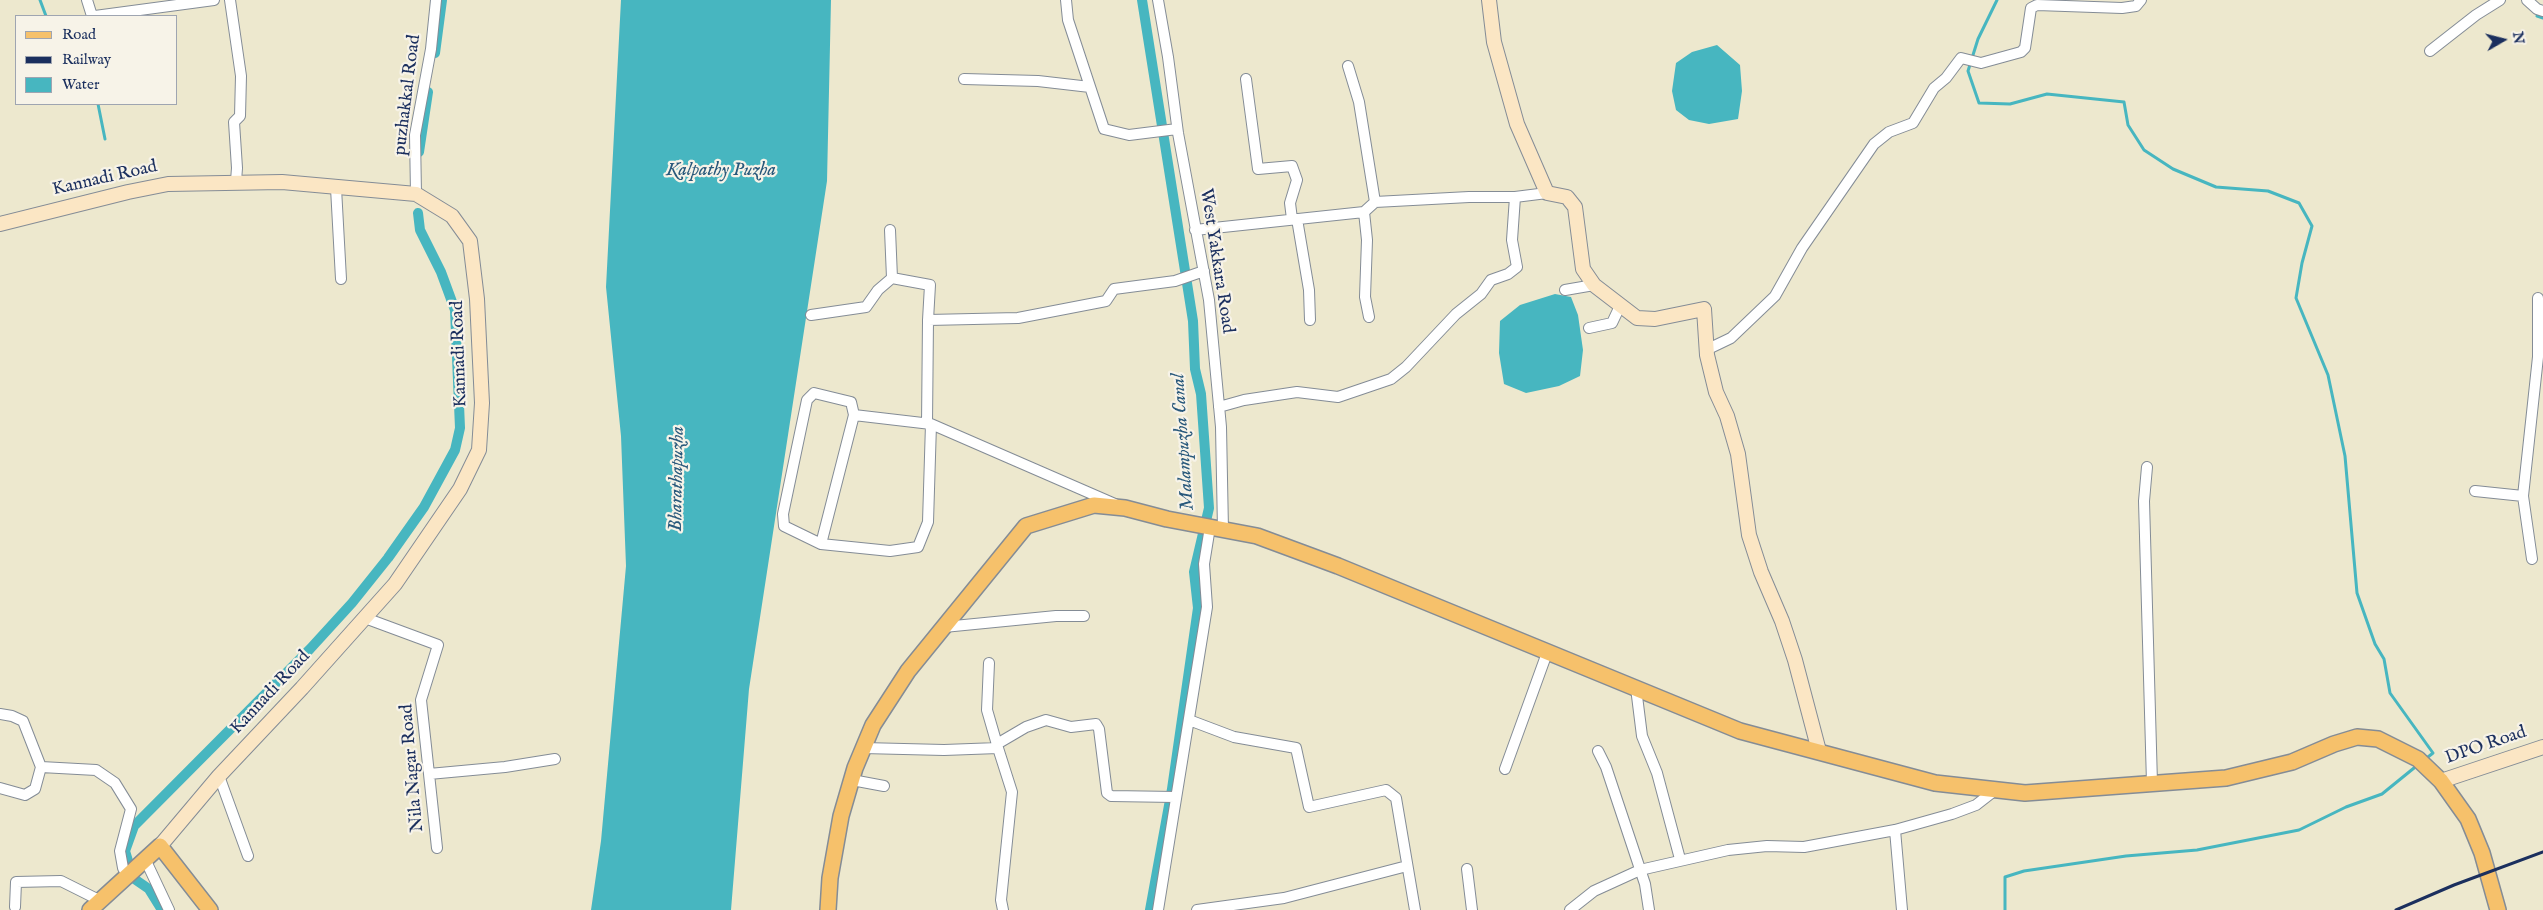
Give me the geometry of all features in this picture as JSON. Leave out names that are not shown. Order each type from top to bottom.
[{"type":"main road","points":[[828,910],[830,878],[841,816],[852,780],[873,725],[908,671],[1026,526],[1094,505],[1125,508],[1211,528],[1257,536],[1338,566],[1740,731],[1935,783],[1994,791],[2056,792],[2226,778],[2255,773],[2292,762],[2334,744],[2357,737],[2378,739],[2418,759],[2441,782],[2468,819],[2482,853],[2498,910]]},
{"type":"main road","points":[[94,905],[160,846],[210,910]]},
{"type":"street","points":[[87,0],[93,15]]},
{"type":"street","points":[[101,15],[214,0]]},
{"type":"street","points":[[230,0],[240,76],[240,116],[234,122],[238,168],[236,182]]},
{"type":"street","name":"puzhakkal Road","points":[[416,194],[415,135],[431,49],[436,0]]},
{"type":"street","points":[[1066,0],[1068,20],[1104,129],[1129,135],[1177,129]]},
{"type":"street","name":"West Yakkara Road","points":[[1158,0],[1168,57],[1177,129],[1204,271],[1219,407],[1211,528],[1204,564],[1206,607],[1158,910]]},
{"type":"street","points":[[1489,0],[1494,42],[1517,124],[1547,193]]},
{"type":"street","points":[[1706,350],[1731,338],[1775,296],[1802,248],[1874,144],[1889,132],[1913,123],[1934,88],[1946,78],[1961,58],[1981,63],[2021,52],[2025,48],[2031,8],[2036,5],[2122,8],[2136,6],[2141,0]]},
{"type":"street","points":[[2430,51],[2476,15],[2500,0]]},
{"type":"street","points":[[2527,0],[2537,10],[2543,11]]},
{"type":"street","points":[[1348,66],[1359,102],[1375,202]]},
{"type":"street","points":[[964,79],[1038,81],[1090,87]]},
{"type":"street","points":[[1246,79],[1258,169],[1292,166],[1297,180],[1290,203],[1309,290],[1310,320]]},
{"type":"street","name":"Kannadi Road","points":[[0,224],[168,184],[282,182],[416,194],[452,216],[470,241],[480,340],[482,403],[479,450],[460,489],[432,533],[395,584],[219,776],[160,846]]},
{"type":"street","points":[[336,188],[341,279]]},
{"type":"street","points":[[1195,230],[1364,212],[1375,202],[1469,196],[1515,197],[1547,193],[1567,197],[1575,207],[1584,269],[1594,285],[1620,306],[1638,318],[1655,319],[1704,309],[1706,350],[1716,392],[1727,416],[1738,454],[1749,535],[1761,572],[1782,621],[1795,660],[1819,751]]},
{"type":"street","points":[[1219,407],[1244,400],[1297,392],[1338,396],[1391,379],[1406,367],[1456,314],[1481,294],[1491,280],[1508,274],[1517,267],[1512,240],[1515,197]]},
{"type":"street","points":[[1364,212],[1367,240],[1365,297],[1369,316]]},
{"type":"street","points":[[890,230],[892,278]]},
{"type":"street","points":[[928,320],[1018,318],[1106,301],[1114,290],[1175,281],[1204,271]]},
{"type":"street","points":[[811,315],[866,307],[878,290],[892,278]]},
{"type":"street","points":[[821,544],[854,415],[850,402],[814,393],[807,400],[783,514],[784,526],[821,544],[890,550],[918,547],[928,522],[928,320],[930,286],[892,278]]},
{"type":"street","points":[[1565,290],[1594,285]]},
{"type":"street","points":[[2532,559],[2523,496],[2541,357],[2538,298]]},
{"type":"street","points":[[1590,328],[1612,323],[1620,306]]},
{"type":"street","points":[[854,415],[929,424],[1125,508]]},
{"type":"street","points":[[2147,467],[2144,501],[2152,783]]},
{"type":"street","points":[[2475,491],[2523,496]]},
{"type":"street","points":[[944,627],[1056,616],[1084,616]]},
{"type":"street","name":"Nila Nagar Road","points":[[365,618],[438,645],[421,700],[437,848]]},
{"type":"street","points":[[1505,769],[1547,653]]},
{"type":"street","points":[[989,663],[988,710],[1012,792],[1001,900],[1003,910]]},
{"type":"street","points":[[1636,688],[1642,736],[1658,773],[1668,808],[1670,826],[1680,859]]},
{"type":"street","points":[[0,714],[12,716],[23,721],[41,767],[35,789],[25,795],[0,788]]},
{"type":"street","points":[[863,748],[937,750],[997,746],[1026,727],[1046,720],[1071,727],[1096,724],[1100,729],[1107,793],[1111,796],[1175,798]]},
{"type":"street","points":[[1189,720],[1234,737],[1296,748],[1309,807],[1386,790],[1396,798],[1415,910]]},
{"type":"street","name":"DPO Road","points":[[2441,782],[2543,747]]},
{"type":"street","points":[[1598,750],[1606,766],[1645,884],[1649,910]]},
{"type":"street","points":[[429,774],[505,767],[555,759]]},
{"type":"street","points":[[41,767],[96,770],[115,783],[131,809],[120,852],[123,868],[127,875]]},
{"type":"street","points":[[219,776],[248,856]]},
{"type":"street","points":[[852,780],[884,786]]},
{"type":"street","points":[[1570,910],[1594,891],[1640,870],[1680,859],[1767,846],[1804,847],[1895,830],[1968,808],[1994,791]]},
{"type":"street","points":[[1895,830],[1902,910]]},
{"type":"street","points":[[145,859],[169,910]]},
{"type":"street","points":[[1197,910],[1284,898],[1407,866]]},
{"type":"street","points":[[1466,869],[1472,910]]},
{"type":"street","points":[[15,907],[16,882],[61,881],[94,905]]},
{"type":"water","name":"Kalpathy Puzha","points":[[621,0],[831,0],[827,181],[749,689],[731,910],[591,910],[601,841],[626,566],[621,436],[606,287]]},
{"type":"water","points":[[1717,45],[1740,65],[1742,91],[1738,119],[1709,124],[1689,120],[1676,110],[1672,91],[1676,63],[1692,52]]},
{"type":"water","points":[[1555,294],[1571,297],[1578,315],[1583,350],[1580,376],[1559,386],[1526,393],[1504,384],[1499,353],[1500,321],[1520,305]]},
{"type":"waterway","points":[[40,0],[46,15]]},
{"type":"waterway","points":[[435,53],[442,0]]},
{"type":"waterway","name":"Malampuzha Canal","points":[[1142,0],[1193,321],[1195,369],[1201,394],[1209,508],[1194,572],[1198,608],[1172,789],[1150,910]]},
{"type":"waterway","points":[[1997,0],[1978,39],[1968,71],[1979,103],[2010,104],[2047,94],[2124,102],[2128,125],[2144,150],[2173,169],[2216,187],[2268,191],[2299,203],[2312,226],[2302,263],[2296,298],[2328,375],[2345,456],[2357,593],[2375,644],[2384,659],[2390,693],[2433,753],[2428,757]]},
{"type":"waterway","points":[[2537,16],[2543,18]]},
{"type":"waterway","points":[[419,152],[428,92]]},
{"type":"waterway","points":[[98,105],[105,139]]},
{"type":"waterway","points":[[162,910],[149,889],[133,878],[125,851],[134,826],[310,649],[352,603],[388,558],[424,507],[455,450],[460,428],[455,310],[441,272],[420,230],[418,213]]},
{"type":"waterway","points":[[2005,910],[2005,877],[2024,871],[2126,856],[2197,850],[2299,830],[2346,807],[2382,794],[2414,768]]},
{"type":"railway","points":[[2396,910],[2454,885],[2543,852]]},
{"type":"water label","name":"Bharathapuzha","points":[[678,479]]}]
